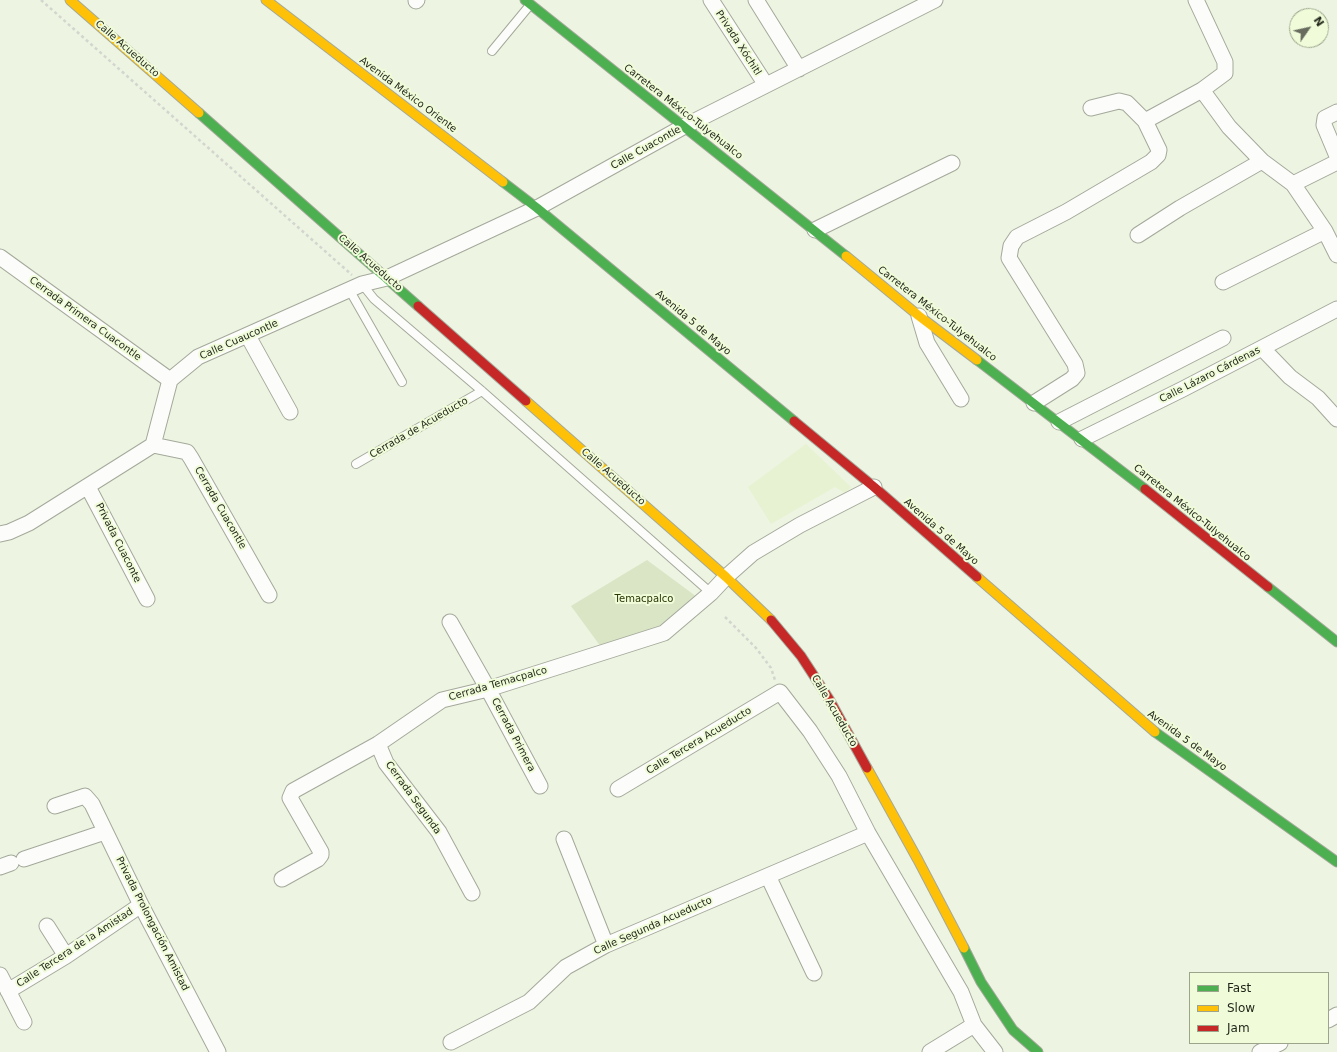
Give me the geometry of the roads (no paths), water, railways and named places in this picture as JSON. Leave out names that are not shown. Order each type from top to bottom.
[{"type":"main road","name":"Calle Acueducto","points":[[70,0],[726,577],[770,619],[800,656],[821,687],[918,860],[981,982],[1013,1030],[1038,1052]]},
{"type":"main road","name":"Avenida México Oriente","points":[[266,0],[537,208]]},
{"type":"main road","name":"Carretera México-Tulyehualco","points":[[528,2],[683,127],[815,230],[919,316],[1082,439],[1335,638]]},
{"type":"main road","name":"Avenida 5 de Mayo","points":[[537,208],[874,488],[1145,725],[1337,862]]},
{"type":"street","name":"Privada Xóchitl","points":[[711,0],[766,85]]},
{"type":"street","points":[[756,0],[799,69]]},
{"type":"street","name":"Calle Cuacontle","points":[[537,208],[683,127],[935,0]]},
{"type":"street","points":[[1145,121],[1202,90],[1225,73],[1225,62],[1196,0]]},
{"type":"street","points":[[1202,90],[1229,127],[1262,161],[1293,184],[1325,232],[1337,255]]},
{"type":"street","points":[[1034,403],[1072,379],[1077,373],[1075,364],[1008,258],[1011,246],[1017,238],[1151,162],[1158,155],[1159,150],[1145,121],[1127,103],[1119,101],[1091,108]]},
{"type":"street","points":[[1337,112],[1325,118],[1324,125],[1337,156]]},
{"type":"street","points":[[1138,235],[1180,208],[1262,161]]},
{"type":"street","points":[[1293,184],[1337,162]]},
{"type":"street","points":[[815,230],[952,163]]},
{"type":"street","name":"Calle Cuaucontle","points":[[170,380],[198,358],[356,287],[387,278],[537,208]]},
{"type":"street","points":[[1223,282],[1325,232]]},
{"type":"street","name":"Cerrada Primera Cuacontle","points":[[0,257],[170,380]]},
{"type":"street","name":"Calle Lázaro Cárdenas","points":[[1082,439],[1337,309]]},
{"type":"street","points":[[919,316],[927,343],[961,399]]},
{"type":"street","points":[[248,336],[290,412]]},
{"type":"street","points":[[1059,422],[1223,338]]},
{"type":"street","points":[[1262,348],[1290,377],[1318,398],[1337,419]]},
{"type":"street","points":[[0,534],[10,532],[29,523],[153,445],[170,380]]},
{"type":"street","name":"Cerrada Cuacontle","points":[[153,445],[186,452],[191,458],[268,595]]},
{"type":"street","name":"Privada Cuaconte","points":[[88,487],[147,599]]},
{"type":"street","name":"Cerrada Temacpalco","points":[[282,879],[318,859],[321,852],[290,798],[293,791],[378,744],[442,700],[488,688],[664,633],[711,593],[726,577],[753,554],[800,525],[874,488]]},
{"type":"street","name":"Cerrada Primera","points":[[450,622],[488,688],[540,786]]},
{"type":"street","name":"Calle Tercera Acueducto","points":[[618,789],[780,692],[810,731],[839,776],[868,833]]},
{"type":"street","name":"Cerrada Segunda","points":[[378,744],[386,763],[439,832],[472,893]]},
{"type":"street","name":"Privada Prolongación Amistad","points":[[54,806],[85,796],[92,804],[141,905],[218,1052]]},
{"type":"street","points":[[12,863],[105,832]]},
{"type":"street","points":[[868,833],[958,986],[974,1025],[995,1052]]},
{"type":"street","name":"Calle Segunda Acueducto","points":[[451,1042],[529,1002],[566,967],[606,945],[868,833]]},
{"type":"street","points":[[564,840],[606,945]]},
{"type":"street","points":[[768,876],[814,974]]},
{"type":"street","name":"Calle Tercera de la Amistad","points":[[8,991],[66,956],[141,905]]},
{"type":"street","points":[[47,926],[66,956]]},
{"type":"street","name":"Calle Tercera de la Amistad","points":[[0,975],[24,1022]]},
{"type":"street","points":[[930,1052],[974,1025]]},
{"type":"street","points":[[1260,1052],[1278,1044]]},
{"type":"lane","points":[[492,50],[528,2]]},
{"type":"lane","points":[[356,287],[402,382]]},
{"type":"lane","name":"Calle Acueducto","points":[[356,287],[374,299],[482,391],[711,593]]},
{"type":"lane","name":"Cerrada de Acueducto","points":[[356,464],[482,391]]},
{"type":"park label","name":"Temacpalco","points":[[644,599]]}]
